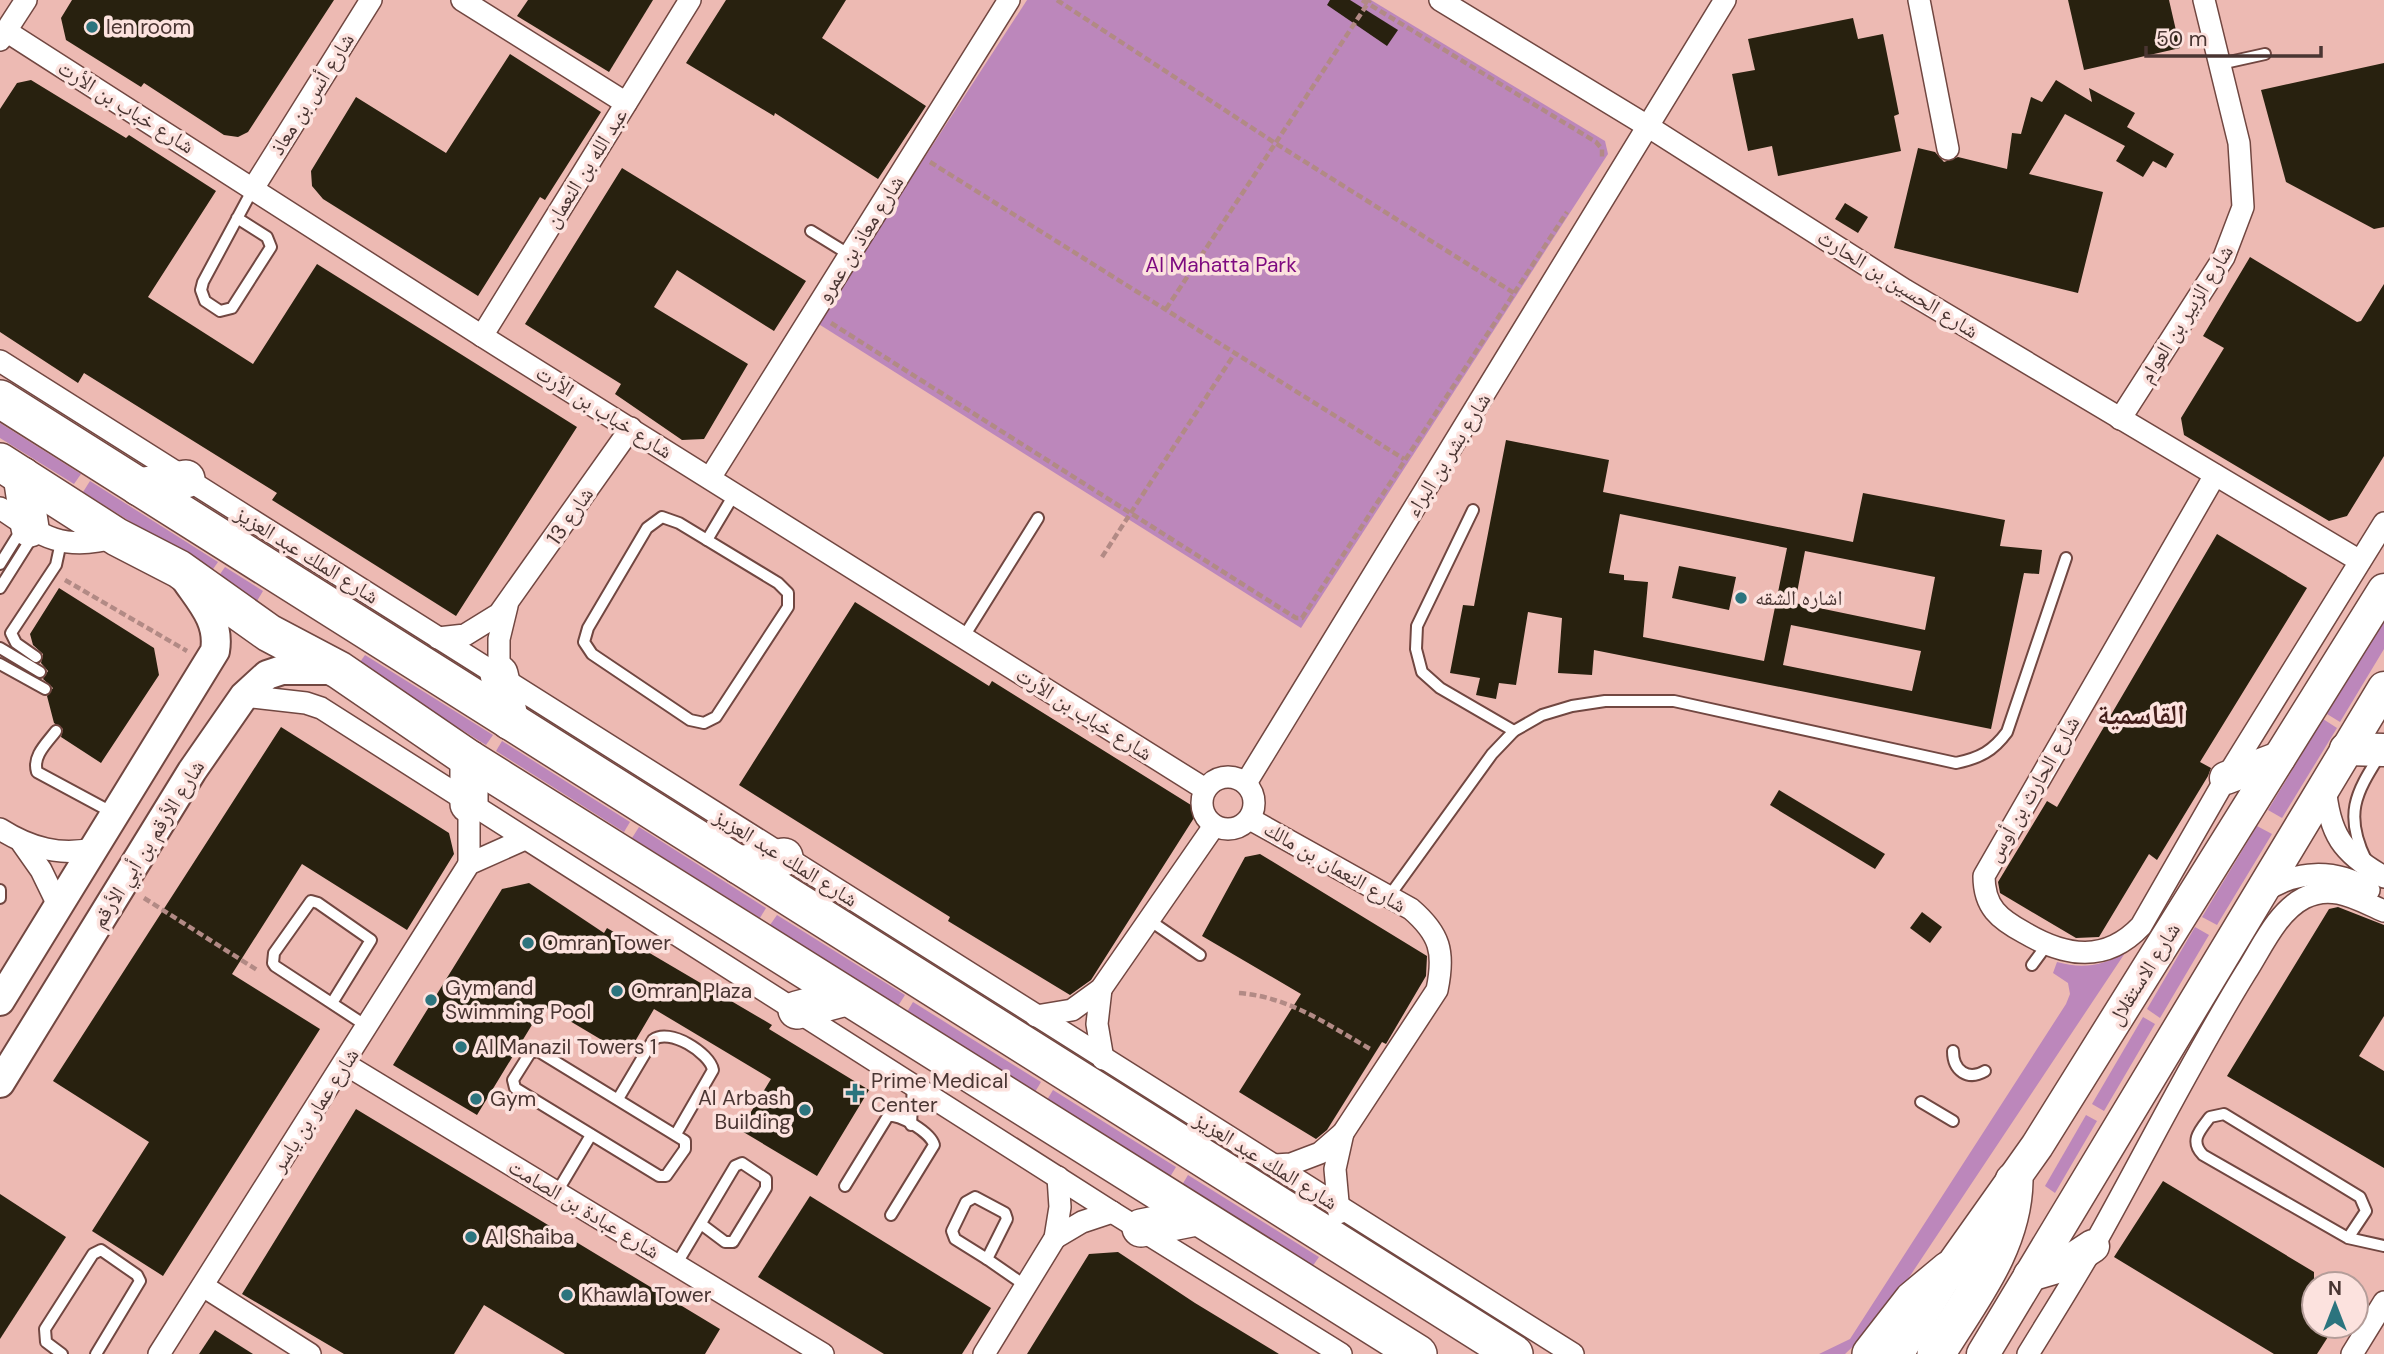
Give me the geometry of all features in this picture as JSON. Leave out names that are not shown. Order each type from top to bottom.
[{"type":"highway","name":"شارع الملك عبد العزيز","points":[[0,399],[1514,1354]]},
{"type":"highway","points":[[11,469],[38,532]]},
{"type":"highway","points":[[11,469],[117,537],[179,569],[269,633],[339,670],[469,759],[1418,1354]]},
{"type":"highway","points":[[139,487],[186,479]]},
{"type":"highway","points":[[499,674],[510,720]]},
{"type":"highway","points":[[469,759],[469,804]]},
{"type":"highway","points":[[739,865],[785,858]]},
{"type":"highway","points":[[797,1010],[846,997]]},
{"type":"highway","points":[[1936,1354],[2005,1238],[2012,1210],[2014,1181]]},
{"type":"highway","points":[[1127,1220],[1196,1217]]},
{"type":"highway","points":[[1871,1354],[1913,1300],[1950,1270]]},
{"type":"main road","name":"شارع الاستقلال","points":[[1897,1354],[1950,1270],[2014,1181],[2384,590]]},
{"type":"main road","points":[[1983,1354],[2324,783],[2384,688]]},
{"type":"main road","points":[[2346,749],[2384,749]]},
{"type":"main road","points":[[2226,778],[2279,758]]},
{"type":"main road","points":[[2030,1275],[2064,1265],[2093,1246]]},
{"type":"street","points":[[5,26],[26,0]]},
{"type":"street","name":"شارع أنس بن معاذ","points":[[254,187],[371,0]]},
{"type":"street","points":[[462,0],[626,103]]},
{"type":"street","name":"عبد الله بن النعمان","points":[[482,336],[690,0]]},
{"type":"street","name":"شارع معاذ بن عمرو","points":[[710,478],[1009,0]]},
{"type":"street","name":"شارع الحسين بن الحارث","points":[[1440,0],[1650,127],[1905,290],[2360,561]]},
{"type":"street","name":"شارع بشر بن البراء","points":[[1246,783],[1650,127],[1725,0]]},
{"type":"street","points":[[1919,0],[1948,149]]},
{"type":"street","name":"شارع الزبير بن العوام","points":[[2120,419],[2224,257],[2239,224],[2243,207],[2242,165],[2204,0]]},
{"type":"street","name":"شارع خباب بن الأرت","points":[[5,26],[482,336],[1205,789]]},
{"type":"street","name":"شارع الملك عبد العزيز","points":[[0,361],[1573,1354]]},
{"type":"street","name":"شارع 13","points":[[438,638],[452,637],[477,629],[508,604],[631,428]]},
{"type":"street","name":"شارع الحارث بن أوس","points":[[2150,914],[2131,937],[2105,951],[2075,954],[2046,946],[2003,920],[1991,908],[1984,893],[1984,876],[2215,475]]},
{"type":"street","points":[[0,508],[38,532],[94,543],[117,537]]},
{"type":"street","name":"شارع الاستقلال","points":[[2150,914],[2226,778],[2384,523]]},
{"type":"street","name":"شارع الأرقم بن أبي الأرقم","points":[[0,1001],[117,816],[215,651],[218,637],[215,623],[179,569]]},
{"type":"street","name":"شارع 13","points":[[499,674],[499,639],[508,604]]},
{"type":"street","name":"شارع الأرقم بن أبي الأرقم","points":[[0,1083],[192,771],[244,696],[267,675],[282,670],[339,670]]},
{"type":"street","points":[[190,691],[206,688],[213,692],[218,707],[196,741],[191,755],[192,771]]},
{"type":"street","points":[[244,696],[306,703],[321,708],[1341,1354]]},
{"type":"street","points":[[1228,776],[1246,783],[1254,800],[1250,818],[1244,824],[1229,830],[1214,825],[1202,809],[1205,789],[1211,782],[1228,776]]},
{"type":"street","points":[[2324,783],[2330,822],[2338,839],[2356,860],[2382,876]]},
{"type":"street","points":[[469,804],[469,864],[526,839]]},
{"type":"street","name":"شارع النعمان بن مالك","points":[[1250,818],[1390,895],[1429,925],[1439,945],[1442,967],[1437,990],[1343,1133],[1320,1153],[1291,1164],[1275,1165]]},
{"type":"street","points":[[1036,1016],[1072,1010],[1101,989],[1214,825]]},
{"type":"street","points":[[0,829],[22,843],[55,851],[96,848]]},
{"type":"street","points":[[22,843],[41,870],[59,907]]},
{"type":"street","name":"شارع عمار بن ياسر","points":[[159,1354],[345,1064],[469,864]]},
{"type":"street","points":[[2258,897],[2276,884],[2312,874],[2346,878],[2384,900]]},
{"type":"street","points":[[2028,1354],[2093,1246],[2219,1016],[2290,906],[2306,896],[2325,892],[2344,893],[2384,911]]},
{"type":"street","points":[[1101,989],[1097,1024],[1103,1059]]},
{"type":"street","name":"شارع عبادة بن الصامت","points":[[345,1064],[823,1354]]},
{"type":"street","name":"شارع النعمان بن مالك","points":[[1343,1133],[1335,1168],[1337,1205],[1351,1244],[1363,1260]]},
{"type":"street","points":[[984,1354],[1055,1238],[1060,1207],[1058,1177]]},
{"type":"street","points":[[1055,1238],[1082,1222],[1127,1220]]},
{"type":"street","points":[[203,1286],[310,1354]]},
{"type":"street","points":[[2352,1354],[2384,1302]]},
{"type":"lane","points":[[2220,64],[2265,54]]},
{"type":"lane","points":[[237,218],[267,237],[271,247],[232,308],[220,311],[205,301],[201,286],[237,218],[254,187]]},
{"type":"lane","points":[[811,231],[850,255]]},
{"type":"lane","points":[[707,540],[735,494]]},
{"type":"lane","points":[[1473,510],[1417,626],[1416,649],[1422,671],[1440,688],[1514,732]]},
{"type":"lane","points":[[671,518],[707,540],[784,587],[789,600],[788,607],[716,718],[704,723],[691,720],[592,654],[584,642],[588,628],[653,521],[671,518]]},
{"type":"lane","points":[[963,638],[1038,518]]},
{"type":"lane","points":[[0,564],[38,532]]},
{"type":"lane","points":[[36,657],[16,643],[11,634],[59,558],[38,532]]},
{"type":"lane","points":[[0,588],[38,532]]},
{"type":"lane","points":[[1390,895],[1492,754],[1514,732],[1542,715],[1572,706],[1639,699],[1674,702],[1956,762],[1977,759],[1995,748],[2007,732],[2066,558]]},
{"type":"lane","points":[[0,648],[40,671]]},
{"type":"lane","points":[[0,663],[45,690]]},
{"type":"lane","points":[[56,731],[36,759],[37,772],[117,816]]},
{"type":"lane","points":[[2382,876],[2366,860],[2357,841],[2353,822],[2355,802],[2362,783],[2384,749]]},
{"type":"lane","points":[[0,890],[0,898]]},
{"type":"lane","points":[[332,1003],[371,940],[318,903],[311,901],[272,960],[275,966],[368,1027]]},
{"type":"lane","points":[[1149,920],[1200,955]]},
{"type":"lane","points":[[2032,965],[2046,946]]},
{"type":"lane","points":[[618,1099],[653,1040],[662,1035],[672,1035],[710,1060],[713,1070],[676,1134]]},
{"type":"lane","points":[[1953,1051],[1953,1060],[1962,1073],[1978,1075],[1985,1071]]},
{"type":"lane","points":[[541,1052],[676,1134],[685,1140],[686,1146],[663,1177],[513,1085],[513,1080],[530,1053],[541,1052]]},
{"type":"lane","points":[[911,1125],[913,1084]]},
{"type":"lane","points":[[1920,1102],[1953,1121]]},
{"type":"lane","points":[[845,1186],[888,1116],[894,1114],[930,1137],[934,1145],[891,1215]]},
{"type":"lane","points":[[2348,1238],[2366,1211],[2360,1196],[2224,1114],[2210,1117],[2196,1137],[2196,1147],[2203,1155],[2348,1238],[2384,1246]]},
{"type":"lane","points":[[556,1192],[591,1135]]},
{"type":"lane","points":[[676,1265],[737,1164],[745,1164],[766,1179],[766,1188],[733,1242],[725,1242],[701,1224]]},
{"type":"lane","points":[[987,1259],[1007,1219],[1005,1213],[975,1196],[967,1202],[952,1231],[955,1239],[1026,1286]]},
{"type":"lane","points":[[62,1354],[46,1342],[45,1329],[93,1254],[101,1250],[137,1275],[140,1281],[96,1354]]},
{"type":"path","points":[[1057,0],[1275,143],[1514,293]]},
{"type":"path","points":[[1362,0],[1596,142],[1602,149],[1601,159]]},
{"type":"path","points":[[1166,309],[1369,2]]},
{"type":"path","points":[[929,161],[1404,459]]},
{"type":"path","points":[[835,329],[1296,618],[1302,618],[1572,204]]},
{"type":"path","points":[[1102,557],[1235,353]]},
{"type":"path","points":[[52,572],[208,663]]},
{"type":"path","points":[[122,884],[259,972]]},
{"type":"path","points":[[1238,993],[1268,996],[1292,1004],[1391,1061]]},
{"type":"green space","name":"Al Mahatta Park","points":[[1027,0],[1371,0],[1605,141],[1608,154],[1301,628],[817,323]]},
{"type":"green space","points":[[0,423],[81,474],[74,484],[0,438]]},
{"type":"green space","points":[[90,481],[218,562],[211,572],[83,492]]},
{"type":"green space","points":[[225,567],[263,591],[257,601],[218,577]]},
{"type":"green space","points":[[2384,620],[2384,649],[2340,722],[2327,714]]},
{"type":"green space","points":[[365,655],[493,735],[486,745],[358,665]]},
{"type":"green space","points":[[2323,719],[2337,728],[2282,818],[2268,810]]},
{"type":"green space","points":[[502,741],[630,822],[624,832],[496,751]]},
{"type":"green space","points":[[2257,826],[2272,834],[2217,925],[2202,917]]},
{"type":"green space","points":[[639,827],[766,908],[760,918],[632,838]]},
{"type":"green space","points":[[777,915],[905,995],[898,1006],[770,925]]},
{"type":"green space","points":[[2195,927],[2209,935],[2160,1018],[2147,1009]]},
{"type":"green space","points":[[2125,953],[1880,1321],[1845,1354],[1819,1354],[1850,1339],[2066,1004],[2070,994],[2068,983],[2053,973],[2057,962],[2092,965]]},
{"type":"green space","points":[[913,1002],[1041,1082],[1035,1092],[907,1012]]},
{"type":"green space","points":[[2143,1017],[2155,1024],[2104,1111],[2092,1104]]},
{"type":"green space","points":[[1053,1090],[1176,1167],[1170,1177],[1047,1100]]},
{"type":"green space","points":[[2086,1115],[2097,1121],[2055,1193],[2045,1186]]},
{"type":"green space","points":[[1188,1175],[1319,1257],[1312,1267],[1182,1185]]},
{"type":"building","points":[[72,0],[334,0],[248,132],[238,137],[224,135],[144,83],[141,87],[66,40],[61,18]]},
{"type":"building","points":[[528,0],[653,0],[609,72],[517,16]]},
{"type":"building","points":[[726,0],[846,0],[822,38],[926,106],[878,179],[775,113],[774,116],[686,63]]},
{"type":"building","points":[[1330,0],[1350,0],[1398,30],[1387,46],[1327,5]]},
{"type":"building","points":[[2068,0],[2169,0],[2180,48],[2084,70]]},
{"type":"building","points":[[1853,18],[1858,39],[1883,34],[1899,114],[1894,116],[1901,151],[1778,176],[1772,146],[1748,151],[1732,74],[1755,70],[1748,39]]},
{"type":"building","points":[[510,54],[601,112],[545,200],[540,197],[478,296],[323,199],[312,186],[311,171],[356,97],[446,153]]},
{"type":"building","points":[[2384,63],[2384,227],[2374,229],[2286,182],[2261,90]]},
{"type":"building","points":[[31,80],[126,138],[129,135],[216,191],[148,297],[253,364],[317,264],[577,427],[456,616],[272,500],[277,493],[84,373],[78,383],[0,332],[0,109],[17,83]]},
{"type":"building","points":[[2056,80],[2092,102],[2089,88],[2135,113],[2127,127],[2174,154],[2166,168],[2153,161],[2143,177],[2116,161],[2125,146],[2065,114],[2029,174],[2103,192],[2078,293],[1894,248],[1918,148],[1935,152],[1944,162],[1958,157],[2007,169],[2012,133],[2021,134],[2031,97],[2042,102]]},
{"type":"building","points":[[622,168],[806,281],[774,331],[677,270],[654,307],[748,364],[704,439],[682,440],[615,394],[621,384],[525,324]]},
{"type":"building","points":[[1845,203],[1868,217],[1858,233],[1835,219]]},
{"type":"building","points":[[2250,257],[2357,322],[2361,321],[2384,284],[2384,456],[2347,516],[2329,521],[2184,435],[2181,418],[2224,348],[2203,336]]},
{"type":"building","points":[[1506,440],[1609,460],[1603,492],[1853,542],[1863,493],[2005,520],[2000,546],[2042,550],[2039,574],[2024,573],[1991,729],[1594,650],[1592,675],[1558,673],[1562,618],[1528,612],[1516,685],[1499,683],[1496,699],[1476,695],[1480,678],[1450,673],[1463,605],[1474,606]],"holes":[[[1620,514],[1787,548],[1764,661],[1643,637],[1648,582],[1624,580],[1624,575],[1609,573]],[[1805,551],[1935,577],[1925,630],[1795,603]],[[1791,625],[1921,651],[1912,691],[1783,665]]]},
{"type":"building","points":[[2217,534],[2307,588],[2200,762],[2211,768],[2208,776],[2157,860],[2149,854],[2099,937],[2076,938],[2000,893],[1998,882],[2047,801],[2057,807]]},
{"type":"building","points":[[1679,566],[1736,577],[1729,610],[1672,598]]},
{"type":"building","points":[[59,588],[154,648],[159,675],[101,763],[61,737],[63,729],[54,723],[47,696],[53,688],[43,679],[48,671],[41,663],[43,654],[33,645],[30,634]]},
{"type":"building","points":[[855,602],[989,686],[992,681],[1199,810],[1091,980],[1070,995],[948,921],[950,917],[739,785]]},
{"type":"building","points":[[281,727],[449,833],[454,854],[407,930],[302,864],[232,974],[320,1029],[163,1276],[92,1231],[149,1142],[53,1081]]},
{"type":"building","points":[[1779,790],[1885,854],[1875,869],[1770,805]]},
{"type":"building","points":[[1260,854],[1427,956],[1426,976],[1386,1044],[1382,1042],[1327,1130],[1316,1139],[1239,1092],[1301,994],[1202,936],[1245,857]]},
{"type":"building","points":[[529,883],[604,933],[607,928],[772,1025],[769,1029],[869,1090],[817,1176],[740,1130],[771,1079],[654,1009],[627,1055],[548,1008],[545,1012],[541,1010],[477,1115],[393,1065],[502,889]]},
{"type":"building","points":[[2338,907],[2384,925],[2384,1016],[2359,1056],[2384,1071],[2384,1168],[2227,1076],[2329,909]]},
{"type":"building","points":[[1922,912],[1942,927],[1930,943],[1910,928]]},
{"type":"building","points":[[356,1109],[720,1329],[705,1354],[565,1354],[484,1305],[454,1354],[344,1354],[242,1294]]},
{"type":"building","points":[[2163,1181],[2311,1270],[2300,1270],[2300,1340],[2326,1340],[2317,1354],[2274,1354],[2114,1257]]},
{"type":"building","points":[[0,1194],[66,1237],[0,1339]]},
{"type":"building","points":[[810,1196],[991,1308],[962,1354],[884,1354],[758,1277]]},
{"type":"building","points":[[1118,1252],[1279,1354],[1027,1354],[1089,1254]]},
{"type":"building","points":[[215,1330],[253,1354],[199,1354]]},
{"type":"place","name":"len room","points":[[92,27]]},
{"type":"place","name":"اشاره الشقه","points":[[1741,598]]},
{"type":"place","name":"Omran Tower","points":[[528,943]]},
{"type":"place","name":"Omran Plaza","points":[[617,991]]},
{"type":"place","name":"Gym and Swimming Pool","points":[[431,1000]]},
{"type":"place","name":"Al Manazil Towers 1","points":[[461,1047]]},
{"type":"place","name":"Prime Medical Center","points":[[855,1093]]},
{"type":"place","name":"Gym","points":[[476,1099]]},
{"type":"place","name":"Al Arbash Building","points":[[805,1110]]},
{"type":"place","name":"Al Shaiba","points":[[471,1237]]},
{"type":"place","name":"Khawla Tower","points":[[567,1295]]},
{"type":"district","name":"القاسمية","points":[[2141,714]]}]
